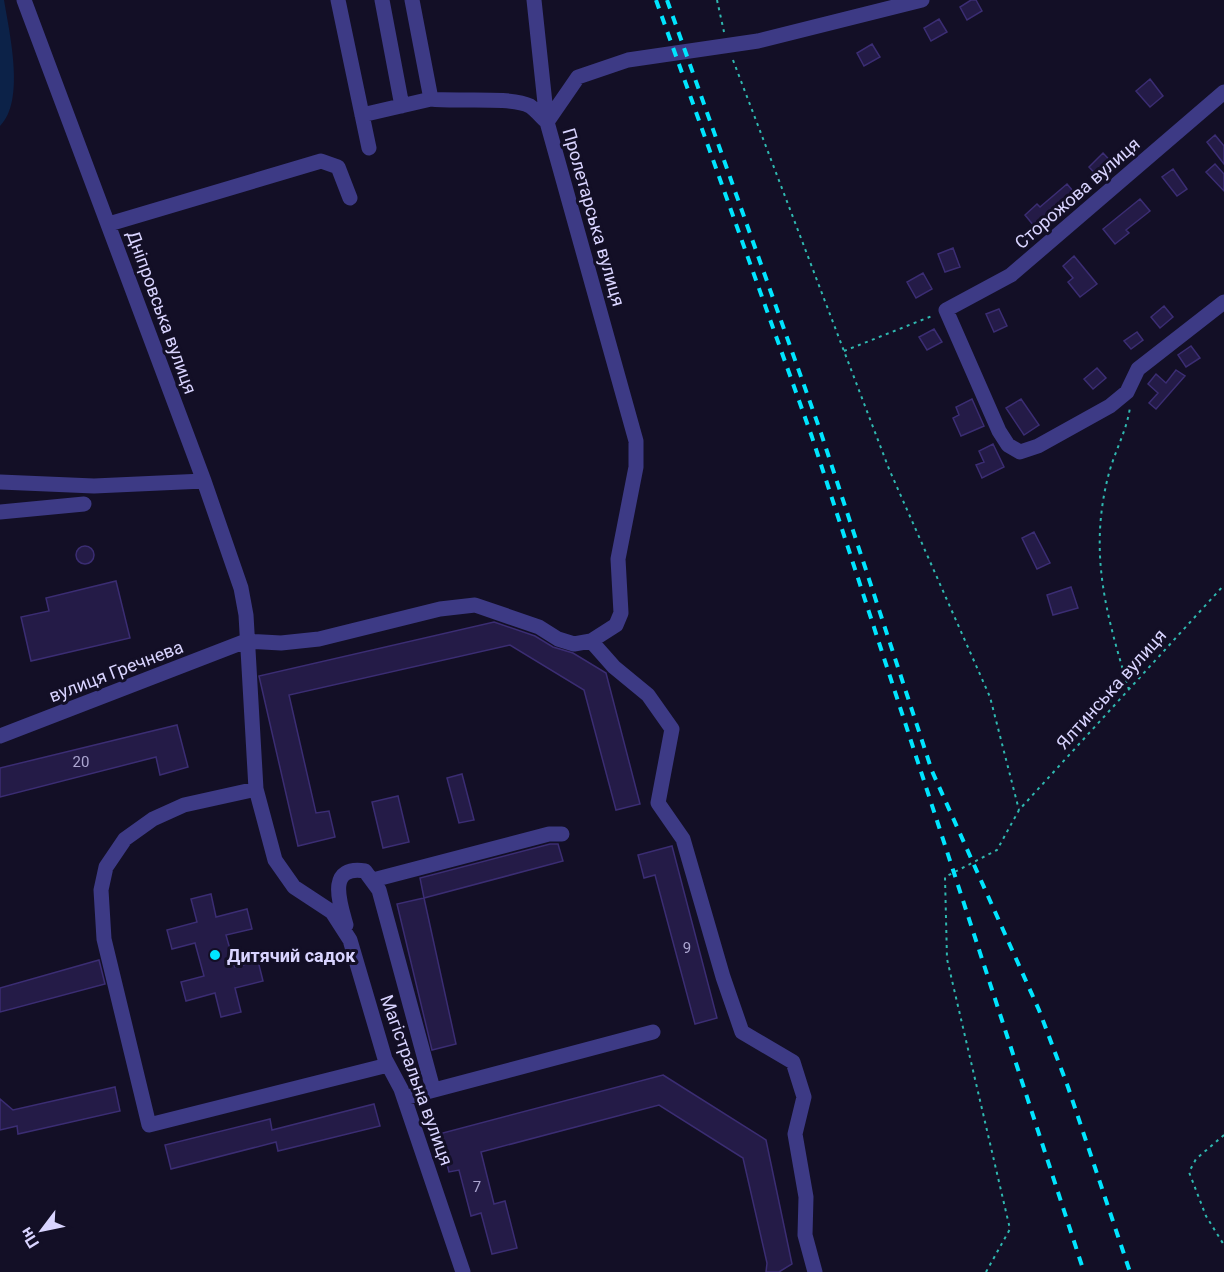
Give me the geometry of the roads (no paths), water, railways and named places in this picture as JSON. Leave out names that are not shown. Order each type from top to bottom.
[{"type":"street","name":"Дніпровська вулиця","points":[[24,0],[204,481],[241,588],[246,615],[246,641]]},
{"type":"street","points":[[338,0],[369,148]]},
{"type":"street","points":[[382,0],[402,106]]},
{"type":"street","points":[[412,0],[431,99]]},
{"type":"street","name":"Пролетарська вулиця","points":[[534,0],[547,123],[636,441],[636,467],[618,559],[621,613],[616,625],[591,641]]},
{"type":"street","points":[[362,115],[431,99],[450,102],[488,100],[529,105],[547,123],[578,77],[628,60],[758,41],[922,0]]},
{"type":"street","name":"Сторожова вулиця","points":[[1224,92],[1011,275],[946,310],[999,430],[1008,446],[1020,452],[1038,446],[1110,406],[1127,392],[1138,369],[1224,302]]},
{"type":"street","points":[[109,224],[321,161],[338,167],[350,198]]},
{"type":"street","points":[[0,483],[94,486],[204,481]]},
{"type":"street","points":[[0,512],[84,504]]},
{"type":"street","points":[[246,641],[281,643],[319,639],[440,609],[475,605],[539,627],[558,639],[574,644],[591,641],[614,667],[648,695],[672,729],[658,803],[683,839],[742,1032],[793,1062],[804,1097],[795,1134],[806,1197],[805,1235],[815,1272]]},
{"type":"street","name":"вулиця Гречнева","points":[[0,736],[246,641]]},
{"type":"street","name":"Магістральна вулиця","points":[[246,641],[256,789],[275,860],[284,876],[294,887],[332,912],[350,940],[388,1065],[404,1098],[463,1272]]},
{"type":"street","points":[[256,789],[184,805],[153,819],[125,839],[106,867],[101,890],[104,939],[149,1125],[388,1065]]},
{"type":"street","points":[[373,880],[549,834],[562,834]]},
{"type":"street","points":[[350,940],[338,892],[339,881],[345,873],[355,870],[365,872],[373,880],[382,902],[434,1089]]},
{"type":"street","points":[[404,1098],[653,1032]]},
{"type":"water","points":[[0,0],[4,0],[9,29],[14,83],[8,115],[0,126]]},
{"type":"railway","points":[[656,0],[812,437],[1084,1272]]},
{"type":"railway","points":[[667,0],[821,433],[932,771],[1039,1010],[1068,1087],[1130,1272]]},
{"type":"place","name":"Дитячий садок","points":[[215,955]]}]
